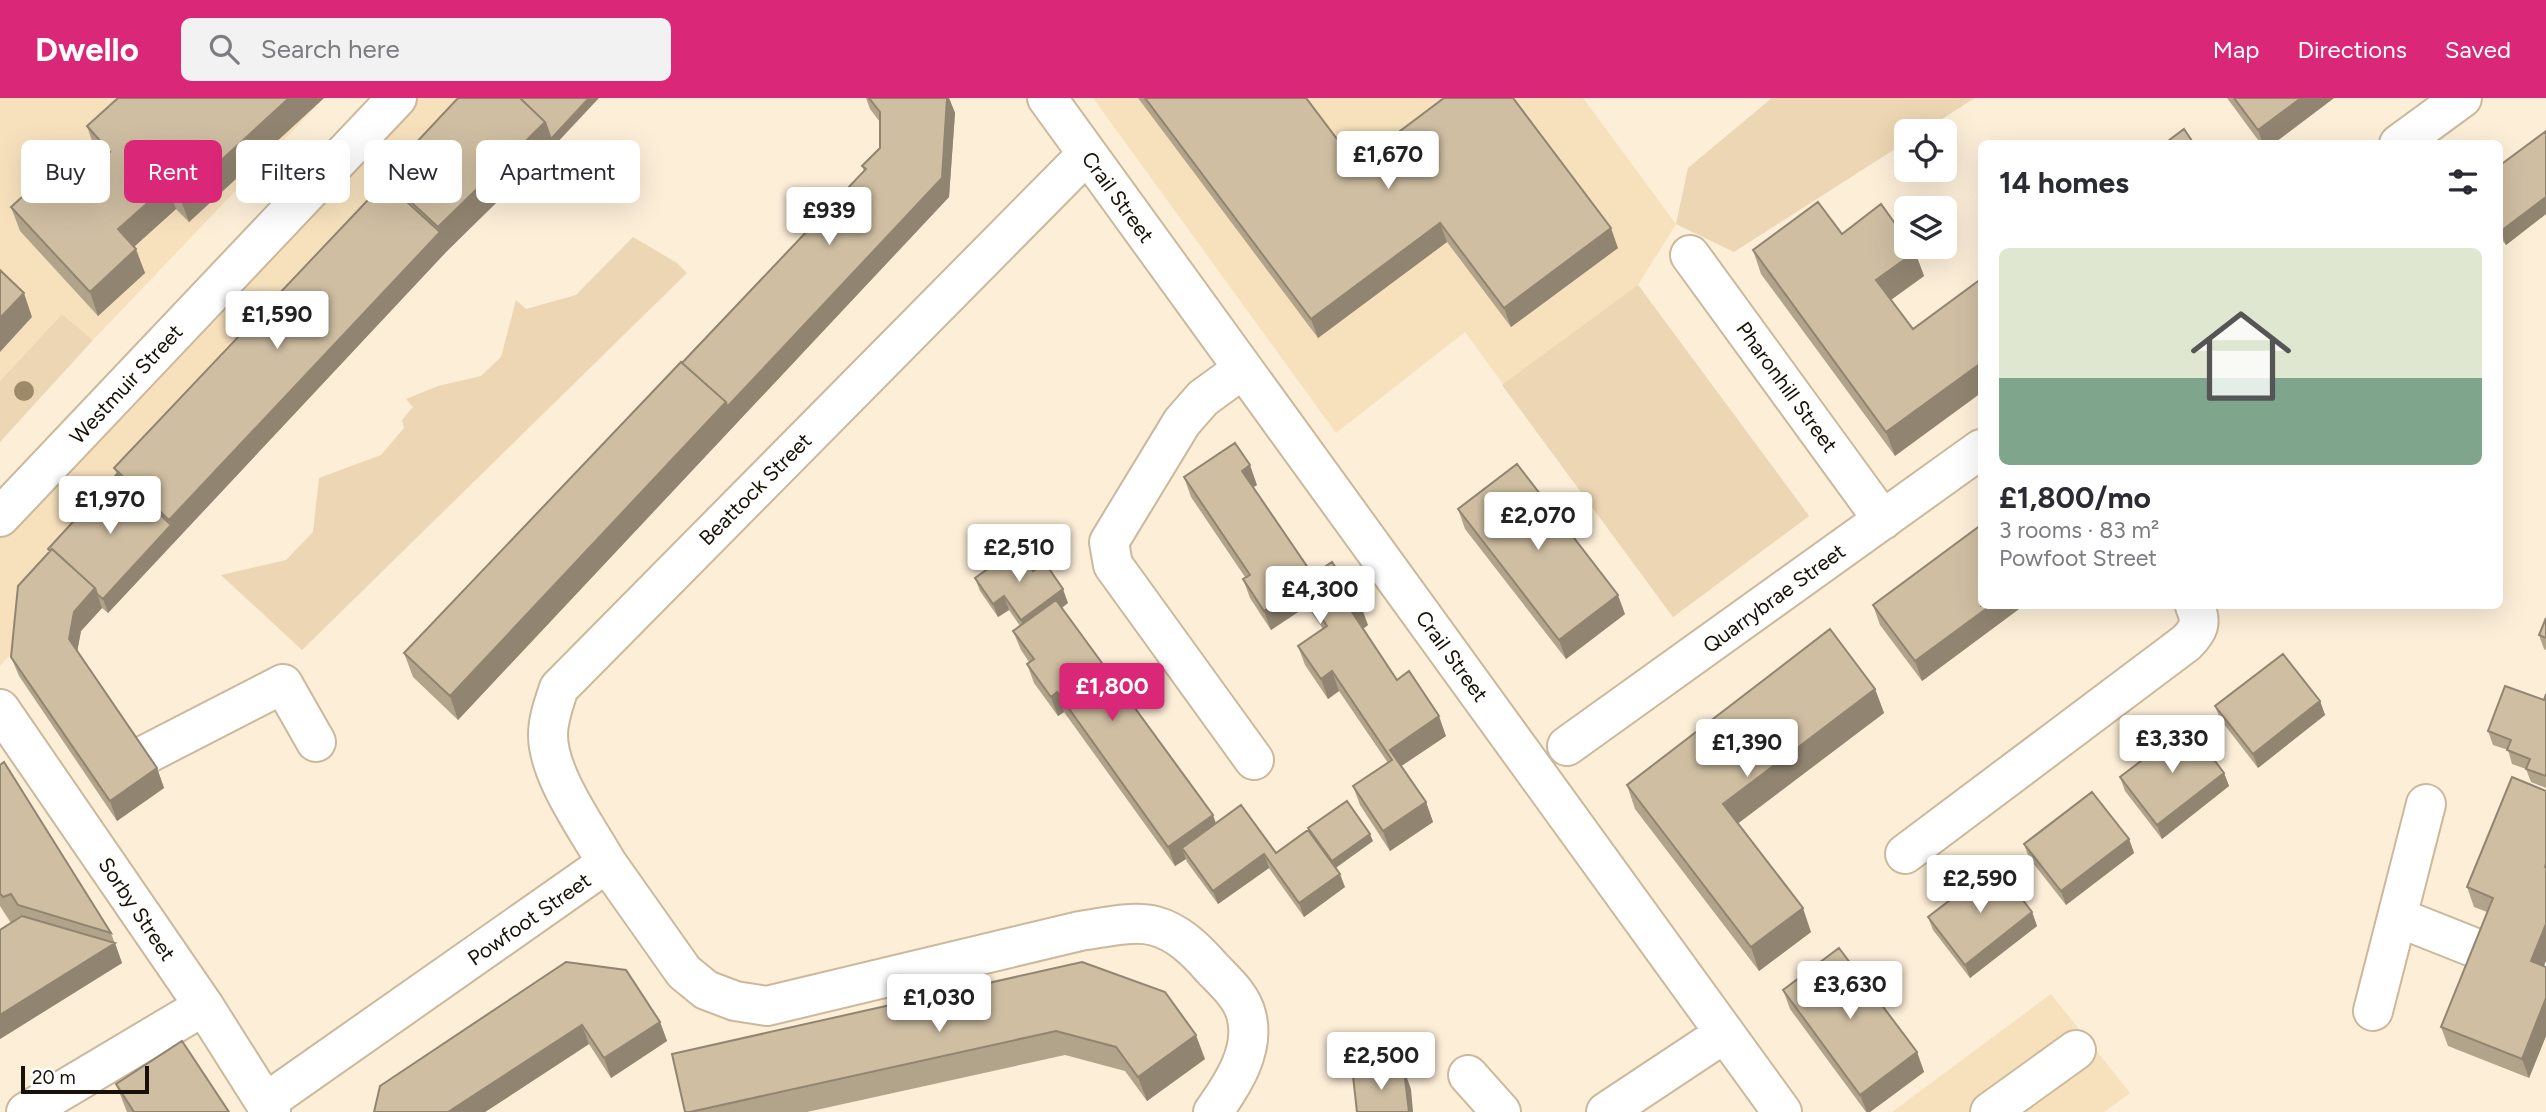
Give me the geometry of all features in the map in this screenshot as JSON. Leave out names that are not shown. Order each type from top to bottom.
[{"type":"street","name":"Westmuir Street","points":[[0,517],[397,98]]},
{"type":"street","name":"Crail Street","points":[[1047,98],[1782,1112]]},
{"type":"street","points":[[2404,140],[2462,98]]},
{"type":"street","name":"Beattock Street","points":[[607,863],[549,755],[551,712],[559,688],[1087,155]]},
{"type":"street","name":"Pharonhill Street","points":[[1690,255],[1883,520]]},
{"type":"street","points":[[1243,369],[1203,398],[1182,422],[1109,542],[1113,565],[1254,760]]},
{"type":"street","name":"Quarrybrae Street","points":[[1567,746],[1978,451]]},
{"type":"street","points":[[1905,854],[2186,643],[2198,631],[2200,617],[2197,609]]},
{"type":"street","points":[[143,756],[282,684],[316,742]]},
{"type":"street","name":"Sorby Street","points":[[0,709],[76,790],[204,1006],[268,1107]]},
{"type":"street","points":[[2373,1012],[2426,804]]},
{"type":"street","name":"Powfoot Street","points":[[268,1107],[332,1058],[607,863],[684,972],[706,990],[735,1001],[767,1006],[1080,931],[1126,925],[1154,926],[1181,938],[1202,957],[1236,994],[1246,1013],[1248,1034],[1244,1062],[1213,1112]]},
{"type":"street","points":[[2397,917],[2546,976]]},
{"type":"street","points":[[26,1112],[204,1006]]},
{"type":"street","points":[[1606,1112],[1725,1032]]},
{"type":"street","points":[[1990,1112],[2076,1050]]},
{"type":"street","points":[[1468,1075],[1501,1112]]},
{"type":"shaded area","points":[[0,98],[324,98],[284,140],[236,140],[236,190],[93,340],[62,314],[0,381]]},
{"type":"shaded area","points":[[384,98],[521,98],[482,140],[476,140],[476,147],[462,162],[462,140],[364,140],[364,203],[425,203],[0,666],[0,534],[292,203],[350,203],[350,140],[347,140]]},
{"type":"shaded area","points":[[1093,98],[1583,98],[1676,224],[1638,285],[1809,516],[1673,617],[1465,332],[1336,433]]},
{"type":"shaded area","points":[[1772,98],[1975,98],[1942,119],[1894,119],[1894,150],[1734,252],[1676,224],[1688,168]]},
{"type":"shaded area","points":[[633,237],[677,263],[687,273],[302,650],[221,575],[286,560],[313,532],[319,478],[381,455],[404,428],[402,420],[413,407],[406,399],[438,386],[481,376],[501,357],[516,300],[526,309],[576,295]]},
{"type":"shaded area","points":[[1638,285],[1809,516],[1673,617],[1502,385]]},
{"type":"shaded area","points":[[62,314],[93,340],[0,442],[0,381]]},
{"type":"shaded area","points":[[2051,994],[2130,1093],[2104,1112],[1892,1112]]},
{"type":"building","points":[[118,98],[289,98],[243,140],[236,140],[236,147],[222,159],[222,140],[124,140],[124,203],[148,203],[118,229],[136,249],[90,292],[11,207],[21,198],[21,203],[110,203],[110,140],[99,140],[87,126]]},
{"type":"building","points":[[458,98],[520,98],[545,122],[527,140],[476,140],[476,190],[438,227],[412,203],[462,203],[462,140],[419,140]]},
{"type":"building","points":[[520,98],[589,98],[551,139],[545,122]]},
{"type":"building","points":[[869,98],[947,98],[942,178],[727,407],[726,402],[682,363],[866,169],[862,166],[880,148],[880,112]]},
{"type":"building","points":[[1145,98],[1306,98],[1356,164],[1444,98],[1513,98],[1611,228],[1504,308],[1440,223],[1311,319]]},
{"type":"building","points":[[2234,98],[2301,98],[2258,130]]},
{"type":"building","points":[[2184,129],[2191,140],[2169,140]]},
{"type":"building","points":[[2546,131],[2546,197],[2503,229],[2503,163]]},
{"type":"building","points":[[1818,202],[1842,234],[1881,204],[1894,222],[1894,259],[1905,259],[1876,280],[1913,329],[1978,281],[1978,365],[1886,432],[1753,250]]},
{"type":"building","points":[[365,203],[408,203],[440,232],[169,520],[114,468]]},
{"type":"building","points":[[0,270],[24,293],[0,318]]},
{"type":"building","points":[[681,362],[726,402],[450,696],[404,653]]},
{"type":"building","points":[[1235,443],[1250,465],[1242,471],[1313,575],[1332,562],[1361,606],[1352,612],[1397,680],[1409,671],[1439,716],[1390,750],[1426,802],[1383,831],[1353,786],[1392,760],[1332,671],[1321,679],[1298,646],[1327,626],[1300,587],[1264,611],[1243,579],[1250,575],[1184,477]]},
{"type":"building","points":[[1517,464],[1618,595],[1559,640],[1458,509]]},
{"type":"building","points":[[117,474],[171,525],[103,599],[95,588],[52,549],[48,549]]},
{"type":"building","points":[[1978,527],[1978,609],[1986,609],[1915,661],[1873,605]]},
{"type":"building","points":[[1017,548],[1033,571],[1045,563],[1063,589],[1021,620],[1004,596],[993,604],[975,578]]},
{"type":"building","points":[[52,549],[95,588],[74,612],[69,639],[157,768],[110,801],[11,657],[18,586]]},
{"type":"building","points":[[1056,600],[1213,815],[1168,847],[1057,692],[1051,697],[1027,664],[1034,659],[1013,631]]},
{"type":"building","points":[[2546,618],[2546,638],[2539,635]]},
{"type":"building","points":[[1830,629],[1875,689],[1723,804],[1803,908],[1751,947],[1627,785]]},
{"type":"building","points":[[2283,654],[2320,701],[2253,754],[2215,706]]},
{"type":"building","points":[[2505,686],[2544,700],[2546,694],[2546,776],[2526,769],[2530,759],[2507,750],[2511,740],[2488,731]]},
{"type":"building","points":[[2188,725],[2224,773],[2157,825],[2120,777]]},
{"type":"building","points":[[4,762],[111,933],[18,905],[11,894],[3,897],[0,893],[0,765]]},
{"type":"building","points":[[2512,777],[2546,791],[2546,924],[2531,961],[2546,967],[2546,998],[2522,1059],[2441,1027],[2493,898],[2467,887]]},
{"type":"building","points":[[2092,792],[2129,839],[2061,891],[2024,844]]},
{"type":"building","points":[[1347,801],[1370,834],[1332,861],[1308,828]]},
{"type":"building","points":[[1241,805],[1276,853],[1308,830],[1340,874],[1299,903],[1264,854],[1213,891],[1182,848]]},
{"type":"building","points":[[1996,865],[2032,912],[1965,965],[1928,917]]},
{"type":"building","points":[[22,916],[115,943],[0,1015],[0,930]]},
{"type":"building","points":[[1839,948],[1917,1052],[1860,1095],[1783,990]]},
{"type":"building","points":[[566,962],[626,970],[660,1022],[604,1058],[582,1025],[448,1112],[374,1112],[380,1086]]},
{"type":"building","points":[[1082,962],[1165,992],[1196,1035],[1138,1077],[1116,1047],[1056,1031],[685,1112],[672,1054]]},
{"type":"building","points":[[182,1041],[229,1112],[134,1112],[116,1084]]},
{"type":"building","points":[[1404,1070],[1409,1112],[1357,1112],[1353,1076]]}]
